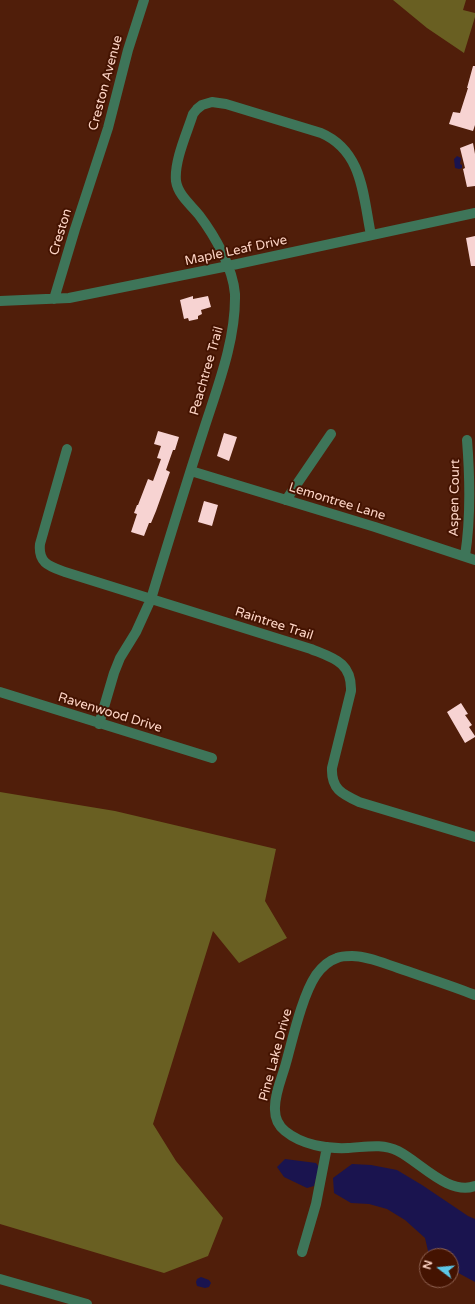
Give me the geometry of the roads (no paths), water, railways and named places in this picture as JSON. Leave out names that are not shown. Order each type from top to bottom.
[{"type":"street","name":"Creston Avenue","points":[[94,173],[108,128],[130,43],[144,0]]},
{"type":"street","name":"Peachtree Trail","points":[[99,724],[120,658],[136,632],[151,599],[231,338],[234,318],[234,293],[233,282],[228,266],[208,227],[181,194],[176,180],[176,169],[179,156],[193,114],[197,108],[208,103],[226,104],[329,136],[340,144],[349,154],[356,166],[371,235]]},
{"type":"street","name":"Creston","points":[[54,300],[75,229],[94,173]]},
{"type":"street","name":"Maple Leaf Drive","points":[[0,301],[54,300],[69,298],[228,266],[475,213]]},
{"type":"street","points":[[286,500],[331,434]]},
{"type":"street","name":"Aspen Court","points":[[465,556],[470,515],[467,440]]},
{"type":"street","name":"Raintree Trail","points":[[67,449],[40,544],[39,551],[44,562],[51,567],[65,572],[311,649],[340,662],[350,674],[352,682],[332,768],[332,777],[336,788],[359,802],[475,837]]},
{"type":"street","name":"Lemontree Lane","points":[[191,471],[475,560]]},
{"type":"street","name":"Ravenwood Drive","points":[[0,692],[212,758]]},
{"type":"street","name":"Pine Lake Drive","points":[[475,995],[443,983],[363,958],[352,956],[335,958],[322,968],[310,987],[301,1012],[277,1094],[275,1111],[277,1121],[285,1131],[305,1142],[327,1147],[347,1148],[376,1145],[387,1146],[413,1160],[450,1185],[464,1188],[475,1186]]},
{"type":"street","points":[[302,1252],[316,1204],[327,1147]]},
{"type":"street","points":[[0,1279],[87,1304]]}]
